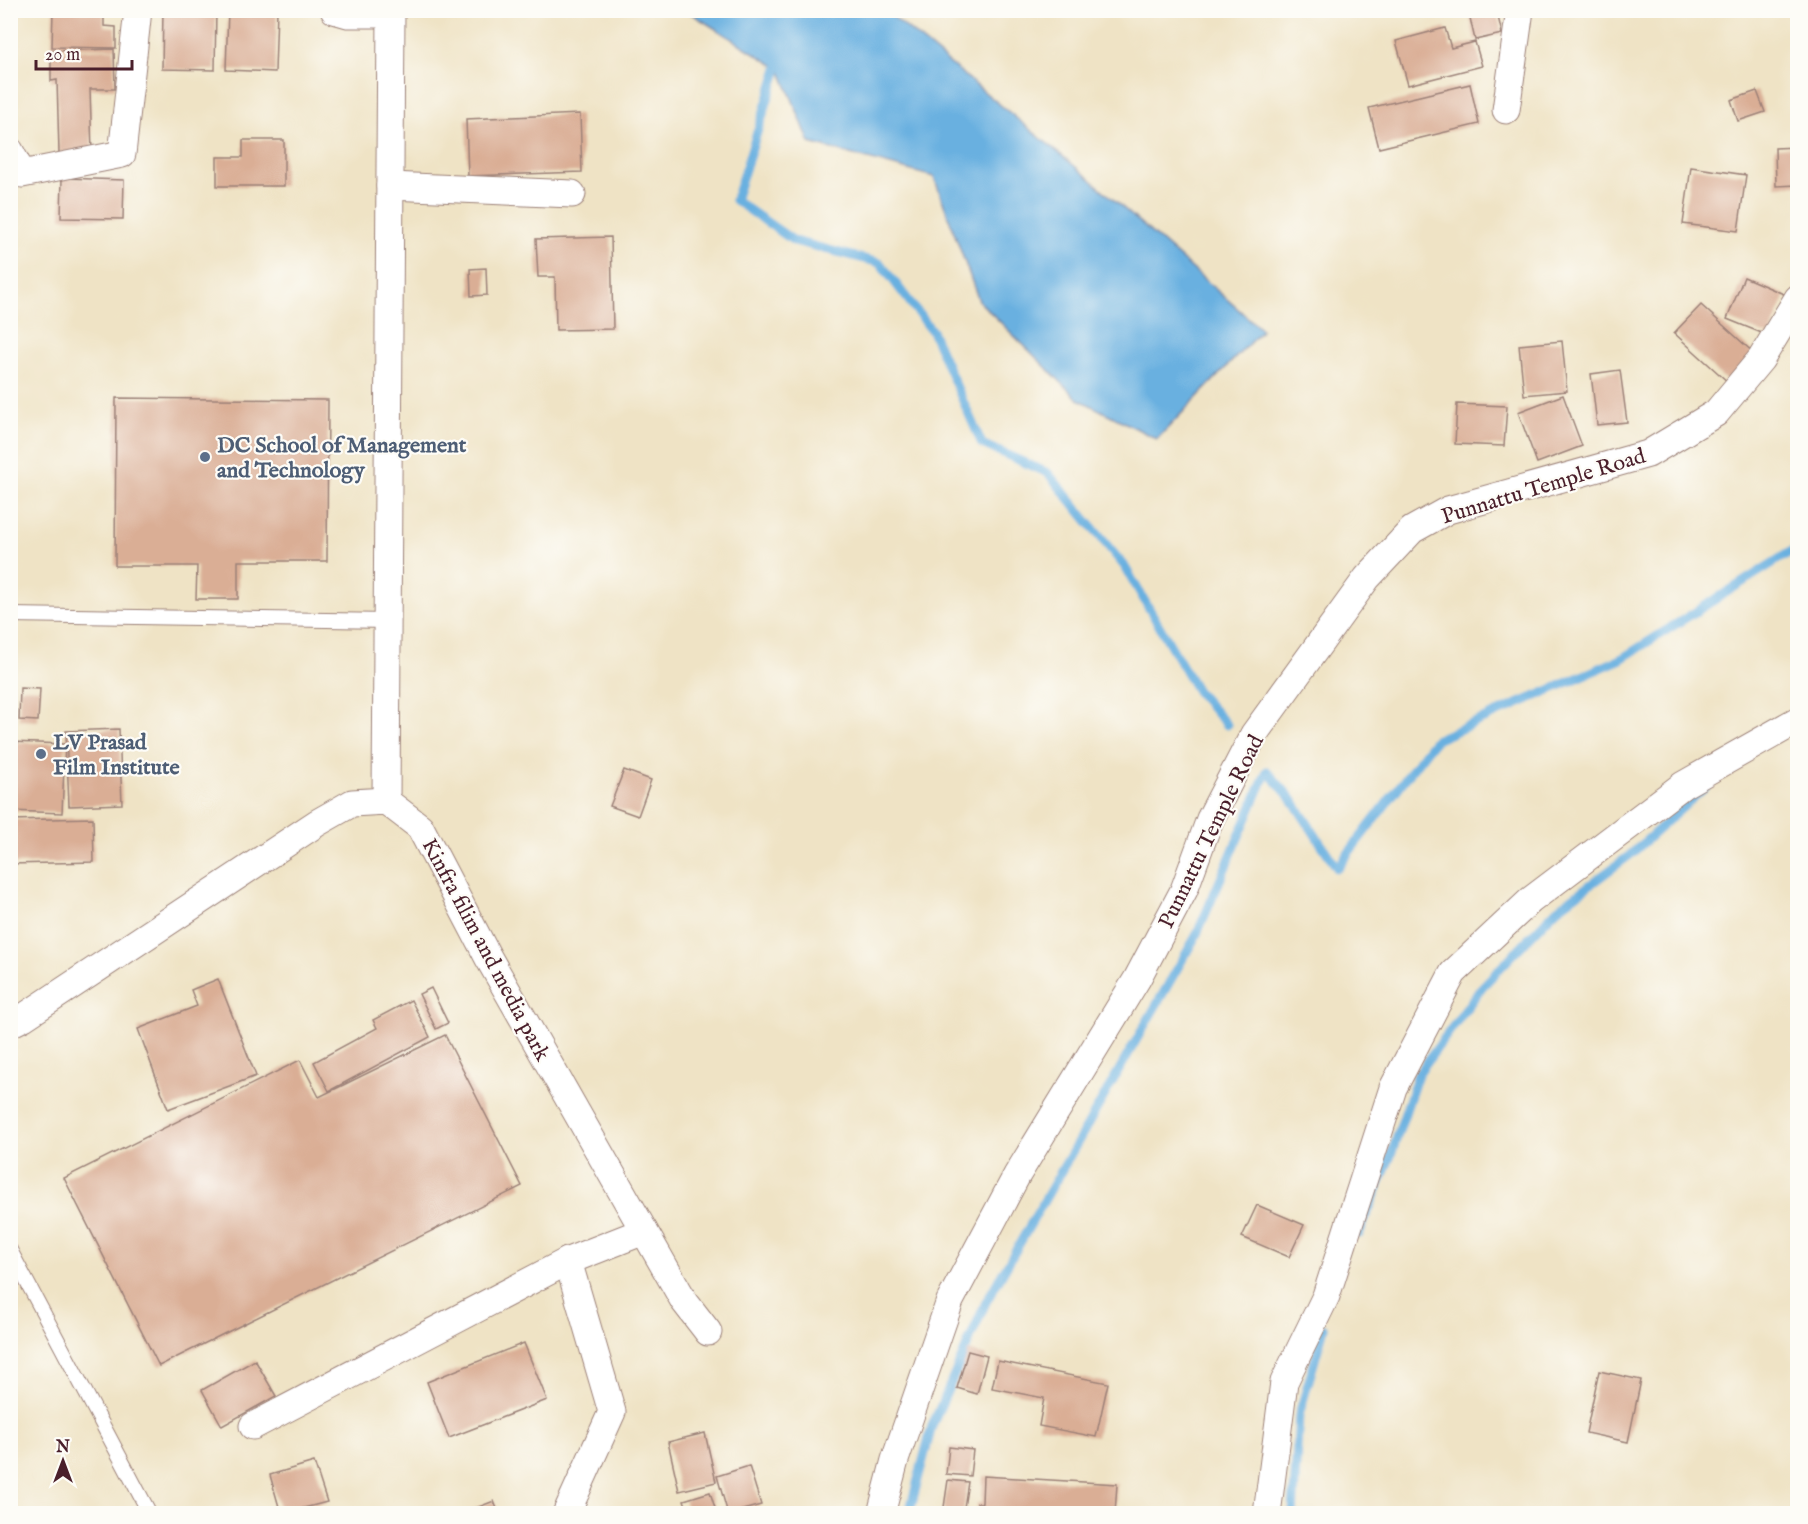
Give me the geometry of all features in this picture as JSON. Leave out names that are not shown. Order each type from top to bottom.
[{"type":"street","points":[[10,151],[22,174],[122,154],[138,10]]},
{"type":"street","points":[[10,1024],[24,1017],[316,823],[352,803],[386,801],[392,12],[348,14],[333,10]]},
{"type":"street","points":[[1506,110],[1520,10]]},
{"type":"street","points":[[390,186],[572,194]]},
{"type":"street","name":"Punnattu Temple Road","points":[[881,1514],[895,1460],[950,1301],[1017,1175],[1137,980],[1184,890],[1210,819],[1254,734],[1367,578],[1412,530],[1448,510],[1648,454],[1716,413],[1761,359],[1797,298]]},
{"type":"street","points":[[1267,1514],[1284,1382],[1326,1296],[1393,1088],[1453,973],[1531,900],[1683,785],[1797,720]]},
{"type":"street","name":"Kinfra filim and media park","points":[[386,801],[420,827],[488,957],[644,1231],[684,1301],[708,1332]]},
{"type":"street","points":[[253,1426],[568,1261],[644,1231]]},
{"type":"street","points":[[566,1514],[612,1412],[568,1261]]},
{"type":"lane","points":[[10,615],[389,621]]},
{"type":"lane","points":[[10,1250],[150,1514]]},
{"type":"water","points":[[687,11],[886,11],[1088,177],[1262,330],[1157,439],[1078,399],[979,301],[934,177],[810,143],[780,69]]},
{"type":"building","points":[[10,10],[13,10],[15,49],[10,49]]},
{"type":"building","points":[[53,10],[104,10],[104,26],[116,27],[116,48],[52,47]]},
{"type":"building","points":[[163,10],[216,10],[215,70],[162,69]]},
{"type":"building","points":[[228,10],[277,10],[275,72],[226,70]]},
{"type":"building","points":[[1497,12],[1502,34],[1475,40],[1470,18]]},
{"type":"building","points":[[1445,28],[1451,48],[1475,42],[1482,66],[1408,85],[1396,41]]},
{"type":"building","points":[[114,49],[115,89],[90,89],[92,152],[59,153],[57,80],[51,81],[51,51]]},
{"type":"building","points":[[1470,84],[1479,124],[1379,148],[1369,108]]},
{"type":"building","points":[[1757,91],[1765,112],[1738,121],[1731,100]]},
{"type":"building","points":[[580,114],[582,172],[468,176],[466,119]]},
{"type":"building","points":[[243,140],[284,140],[284,186],[217,186],[217,157],[243,157]]},
{"type":"building","points":[[1798,147],[1798,185],[1776,186],[1775,148]]},
{"type":"building","points":[[1691,167],[1746,175],[1738,231],[1683,224]]},
{"type":"building","points":[[62,178],[124,180],[123,219],[61,218]]},
{"type":"building","points":[[611,237],[613,329],[556,330],[555,277],[538,277],[536,239]]},
{"type":"building","points":[[486,268],[487,295],[471,296],[470,269]]},
{"type":"building","points":[[1744,277],[1786,295],[1769,336],[1727,319]]},
{"type":"building","points":[[1701,305],[1756,355],[1729,383],[1674,333]]},
{"type":"building","points":[[1562,341],[1567,391],[1524,395],[1519,345]]},
{"type":"building","points":[[1620,370],[1627,422],[1597,425],[1591,374]]},
{"type":"building","points":[[1563,395],[1582,446],[1537,463],[1518,412]]},
{"type":"building","points":[[116,398],[328,400],[327,561],[238,561],[238,599],[196,599],[197,566],[115,566]]},
{"type":"building","points":[[1457,404],[1507,406],[1504,446],[1455,444]]},
{"type":"building","points":[[20,688],[40,689],[38,721],[19,720]]},
{"type":"building","points":[[119,729],[122,804],[69,806],[66,731]]},
{"type":"building","points":[[10,742],[65,744],[62,813],[10,811]]},
{"type":"building","points":[[624,770],[651,780],[638,816],[610,806]]},
{"type":"building","points":[[93,818],[94,862],[10,864],[10,820]]},
{"type":"building","points":[[218,979],[256,1076],[168,1109],[138,1029],[197,1006],[191,990]]},
{"type":"building","points":[[431,988],[448,1023],[436,1029],[419,994]]},
{"type":"building","points":[[411,1000],[430,1037],[329,1091],[314,1062],[377,1028],[373,1020]]},
{"type":"building","points":[[445,1035],[522,1186],[159,1366],[64,1178],[300,1060],[319,1097]]},
{"type":"building","points":[[1257,1205],[1304,1225],[1289,1257],[1242,1237]]},
{"type":"building","points":[[524,1343],[547,1400],[449,1438],[427,1382]]},
{"type":"building","points":[[968,1351],[987,1356],[977,1394],[957,1388]]},
{"type":"building","points":[[255,1360],[276,1396],[222,1426],[202,1390]]},
{"type":"building","points":[[998,1361],[1108,1383],[1096,1437],[1039,1426],[1044,1398],[992,1388]]},
{"type":"building","points":[[1599,1371],[1641,1380],[1628,1442],[1586,1433]]},
{"type":"building","points":[[705,1433],[716,1482],[679,1491],[668,1442]]},
{"type":"building","points":[[949,1447],[973,1450],[970,1476],[946,1474]]},
{"type":"building","points":[[314,1462],[327,1502],[281,1514],[270,1475]]},
{"type":"building","points":[[749,1466],[761,1505],[728,1514],[717,1476]]},
{"type":"building","points":[[983,1476],[1117,1484],[1115,1514],[977,1514],[977,1503],[982,1503]]},
{"type":"building","points":[[948,1480],[968,1482],[963,1514],[943,1514]]},
{"type":"building","points":[[710,1492],[715,1508],[689,1514],[684,1500]]},
{"type":"building","points":[[494,1501],[499,1514],[463,1514],[463,1513]]},
{"type":"waterway","points":[[782,56],[735,200],[794,241],[880,263],[932,331],[982,444],[1048,473],[1125,567],[1197,691],[1227,725]]},
{"type":"waterway","points":[[909,1514],[932,1426],[986,1302],[1196,936],[1267,771],[1291,798],[1337,868],[1435,740],[1621,659],[1798,547]]},
{"type":"waterway","points":[[1359,1234],[1391,1155],[1418,1074],[1482,987],[1556,910],[1630,855],[1711,782]]},
{"type":"waterway","points":[[1293,1514],[1299,1415],[1324,1328]]},
{"type":"place","name":"DC School of Management and Technology","points":[[205,457]]},
{"type":"place","name":"LV Prasad Film Institute","points":[[41,754]]}]
